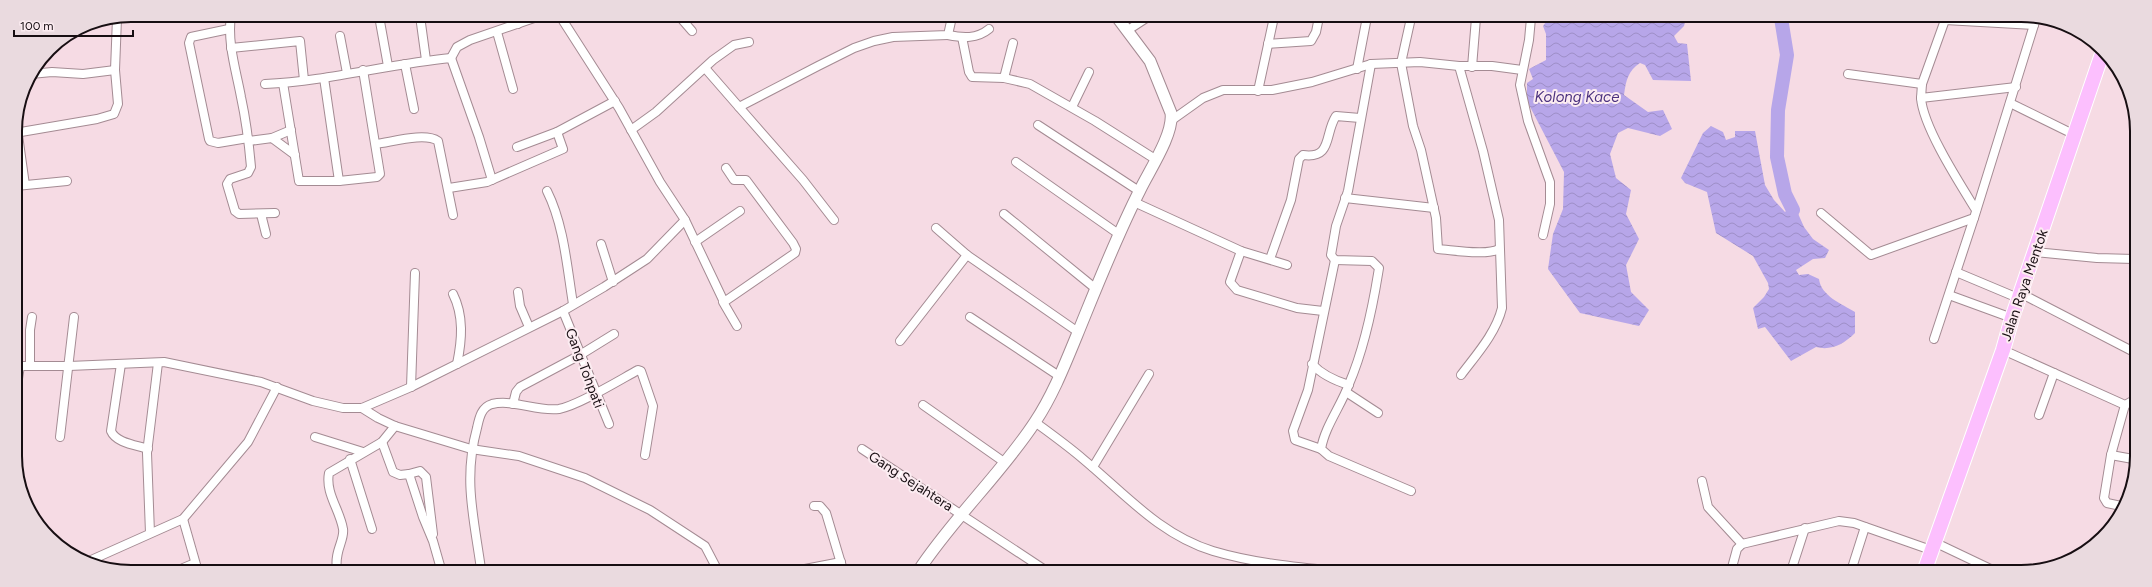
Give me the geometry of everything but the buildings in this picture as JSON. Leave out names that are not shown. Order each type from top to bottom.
[{"type":"highway","name":"Jalan Raya Mentok","points":[[1926,565],[2002,350],[2101,57]]},
{"type":"street","points":[[230,22],[229,29],[231,48],[248,139],[250,171],[230,178],[227,184],[235,211],[243,215],[275,213]]},
{"type":"street","points":[[380,22],[388,66]]},
{"type":"street","points":[[421,22],[426,60]]},
{"type":"street","points":[[492,180],[480,137],[451,58],[461,44],[524,22]]},
{"type":"street","points":[[564,22],[615,101],[660,182],[685,220],[723,302],[737,326]]},
{"type":"street","points":[[684,22],[692,31]]},
{"type":"street","points":[[948,35],[951,22]]},
{"type":"street","points":[[1121,22],[1150,61],[1172,120]]},
{"type":"street","points":[[1128,30],[1140,22]]},
{"type":"street","points":[[1258,91],[1273,22]]},
{"type":"street","points":[[1268,44],[1311,41],[1316,32],[1318,22]]},
{"type":"street","points":[[1357,69],[1366,22]]},
{"type":"street","points":[[1410,22],[1401,63],[1413,126],[1421,150],[1434,208],[1438,249],[1481,252],[1493,252],[1499,249]]},
{"type":"street","points":[[1472,68],[1476,22]]},
{"type":"street","points":[[1531,22],[1529,40],[1522,70],[1520,91],[1528,121],[1550,182],[1550,204],[1543,235]]},
{"type":"street","points":[[1944,22],[1922,84],[1921,98],[1924,112],[1933,134],[1976,210]]},
{"type":"street","points":[[22,132],[97,119],[114,114],[118,104],[115,70],[117,23]]},
{"type":"street","points":[[1934,339],[2016,87],[2035,23]]},
{"type":"street","points":[[229,29],[191,37],[189,43],[210,141],[218,143],[248,139],[272,138],[291,130]]},
{"type":"street","points":[[739,107],[830,60],[874,41],[893,37],[948,35],[962,38],[983,34],[990,29]]},
{"type":"street","points":[[497,32],[513,89]]},
{"type":"street","points":[[340,36],[348,73]]},
{"type":"street","points":[[962,38],[969,72],[972,77],[1004,78],[1030,84],[1072,107],[1155,160]]},
{"type":"street","points":[[231,48],[300,41],[304,80]]},
{"type":"street","points":[[631,130],[656,112],[705,68],[734,45],[749,42]]},
{"type":"street","points":[[1004,78],[1013,43]]},
{"type":"street","points":[[265,84],[324,78],[426,60],[451,58]]},
{"type":"street","points":[[923,565],[960,513],[1004,462],[1035,422],[1059,376],[1134,202],[1167,135],[1172,120],[1203,98],[1223,90],[1258,91],[1312,82],[1371,64],[1420,62],[1472,68],[1492,66],[1522,70]]},
{"type":"street","points":[[405,64],[414,109]]},
{"type":"street","points":[[1371,64],[1345,198],[1331,252],[1335,260],[1323,311],[1308,390],[1293,431],[1293,437],[1303,444],[1321,449],[1329,456],[1411,491]]},
{"type":"street","points":[[1459,66],[1483,151],[1498,213],[1502,308],[1499,319],[1461,375]]},
{"type":"street","points":[[705,68],[803,180],[834,220]]},
{"type":"street","points":[[38,73],[52,72],[83,74],[115,70]]},
{"type":"street","points":[[283,83],[299,181],[339,181],[378,177],[380,174],[376,144],[363,70]]},
{"type":"street","points":[[1072,107],[1089,72]]},
{"type":"street","points":[[1848,74],[1922,84]]},
{"type":"street","points":[[324,78],[339,181]]},
{"type":"street","points":[[1921,98],[2016,87]]},
{"type":"street","points":[[516,147],[557,132],[615,101]]},
{"type":"street","points":[[2010,103],[2075,135]]},
{"type":"street","points":[[1270,259],[1291,200],[1299,159],[1303,155],[1313,156],[1321,152],[1327,143],[1336,116],[1360,118]]},
{"type":"street","points":[[1038,125],[1139,191]]},
{"type":"street","points":[[449,188],[492,180],[563,149],[557,132]]},
{"type":"street","points":[[376,144],[418,137],[434,138],[438,141],[449,188],[453,215]]},
{"type":"street","points":[[272,138],[295,155]]},
{"type":"street","points":[[1016,162],[1120,235]]},
{"type":"street","points":[[22,168],[25,185]]},
{"type":"street","points":[[723,302],[790,258],[795,253],[796,249],[768,207],[746,180],[734,180],[726,168]]},
{"type":"street","points":[[22,185],[67,181]]},
{"type":"street","points":[[547,191],[556,212],[566,257],[573,304]]},
{"type":"street","points":[[1345,198],[1434,208]]},
{"type":"street","points":[[1134,202],[1241,250],[1287,265]]},
{"type":"street","points":[[695,242],[740,211]]},
{"type":"street","points":[[1821,213],[1871,255],[1974,218]]},
{"type":"street","points":[[261,214],[266,234]]},
{"type":"street","points":[[1004,214],[1096,289]]},
{"type":"street","points":[[22,366],[158,363],[229,374],[277,387],[313,401],[343,408],[362,408],[411,388],[563,311],[613,282],[647,259],[685,220]]},
{"type":"street","points":[[936,228],[967,255],[1078,332]]},
{"type":"street","points":[[601,244],[613,282]]},
{"type":"street","points":[[1241,250],[1230,282],[1232,286],[1258,297],[1297,308],[1323,311]]},
{"type":"street","points":[[2035,252],[2097,258],[2130,259]]},
{"type":"street","points":[[900,340],[967,255]]},
{"type":"street","points":[[1321,449],[1331,422],[1348,388],[1370,316],[1379,268],[1372,261],[1335,260]]},
{"type":"street","points":[[1956,272],[2019,296],[2130,350]]},
{"type":"street","points":[[411,388],[415,273]]},
{"type":"street","points":[[518,292],[520,306],[529,327]]},
{"type":"street","points":[[453,294],[459,310],[462,339],[457,364]]},
{"type":"street","points":[[1949,295],[2012,318]]},
{"type":"street","name":"Gang Tohpati","points":[[563,311],[595,393],[609,424]]},
{"type":"street","points":[[30,366],[30,330],[32,317]]},
{"type":"street","points":[[60,437],[74,317]]},
{"type":"street","points":[[970,317],[1059,376]]},
{"type":"street","points":[[513,404],[516,392],[520,387],[580,355],[614,334]]},
{"type":"street","points":[[2002,350],[2125,404],[2130,402]]},
{"type":"street","points":[[150,533],[148,449],[158,363]]},
{"type":"street","points":[[121,364],[111,431],[113,436],[120,440],[148,449]]},
{"type":"street","points":[[1312,364],[1318,370],[1348,388],[1378,412]]},
{"type":"street","points":[[480,565],[469,486],[471,449],[481,413],[486,408],[492,404],[513,404],[559,409],[595,393],[638,370],[642,372],[653,406],[645,455]]},
{"type":"street","points":[[2039,415],[2054,373]]},
{"type":"street","points":[[1093,467],[1149,374]]},
{"type":"street","points":[[96,559],[183,519],[248,442],[277,387]]},
{"type":"street","points":[[2118,505],[2107,503],[2104,498],[2111,455],[2125,404]]},
{"type":"street","points":[[923,405],[1004,462]]},
{"type":"street","points":[[362,408],[395,426],[471,449],[518,456],[585,478],[650,510],[705,546],[715,565]]},
{"type":"street","points":[[1035,422],[1093,467],[1152,520],[1167,530],[1212,551],[1266,565]]},
{"type":"street","points":[[337,565],[336,553],[344,530],[328,486],[329,473],[350,459],[382,442],[395,426]]},
{"type":"street","points":[[315,437],[363,452]]},
{"type":"street","points":[[382,442],[392,472],[400,475],[420,471],[426,478],[433,541],[439,565]]},
{"type":"street","name":"Gang Sejahtera","points":[[862,450],[1038,565]]},
{"type":"street","points":[[2111,455],[2130,458]]},
{"type":"street","points":[[350,459],[372,529]]},
{"type":"street","points":[[409,474],[422,517],[433,541]]},
{"type":"street","points":[[1702,481],[1708,507],[1742,544]]},
{"type":"street","points":[[814,506],[820,506],[826,512],[842,565]]},
{"type":"street","points":[[183,519],[196,565]]},
{"type":"street","points":[[1733,565],[1737,549],[1742,544],[1839,521],[1932,546],[1980,565]]},
{"type":"street","points":[[1852,565],[1865,527]]},
{"type":"street","points":[[1793,565],[1805,528]]},
{"type":"water","name":"Kolong Kace","points":[[1546,22],[1685,22],[1684,26],[1674,36],[1678,43],[1687,44],[1691,81],[1653,80],[1645,65],[1640,63],[1628,76],[1624,95],[1648,112],[1663,110],[1672,129],[1660,136],[1628,128],[1618,133],[1610,154],[1616,178],[1631,190],[1626,214],[1639,239],[1626,265],[1631,292],[1649,310],[1639,326],[1580,313],[1548,269],[1553,234],[1563,209],[1564,172],[1527,101],[1527,83],[1533,79],[1529,69],[1546,60],[1546,34],[1543,26]]},
{"type":"water","points":[[1711,126],[1723,132],[1726,140],[1735,137],[1735,131],[1755,131],[1765,185],[1774,200],[1785,212],[1788,209],[1781,198],[1788,191],[1804,227],[1813,239],[1829,250],[1825,258],[1813,259],[1796,270],[1799,275],[1808,274],[1819,279],[1828,295],[1838,303],[1855,312],[1855,333],[1837,346],[1827,348],[1816,347],[1791,361],[1765,327],[1758,329],[1753,308],[1764,297],[1769,289],[1768,283],[1753,256],[1716,233],[1707,192],[1685,183],[1681,178],[1703,133]]},
{"type":"waterway","points":[[1782,22],[1787,55],[1778,110],[1777,157],[1785,194],[1793,210]]}]
